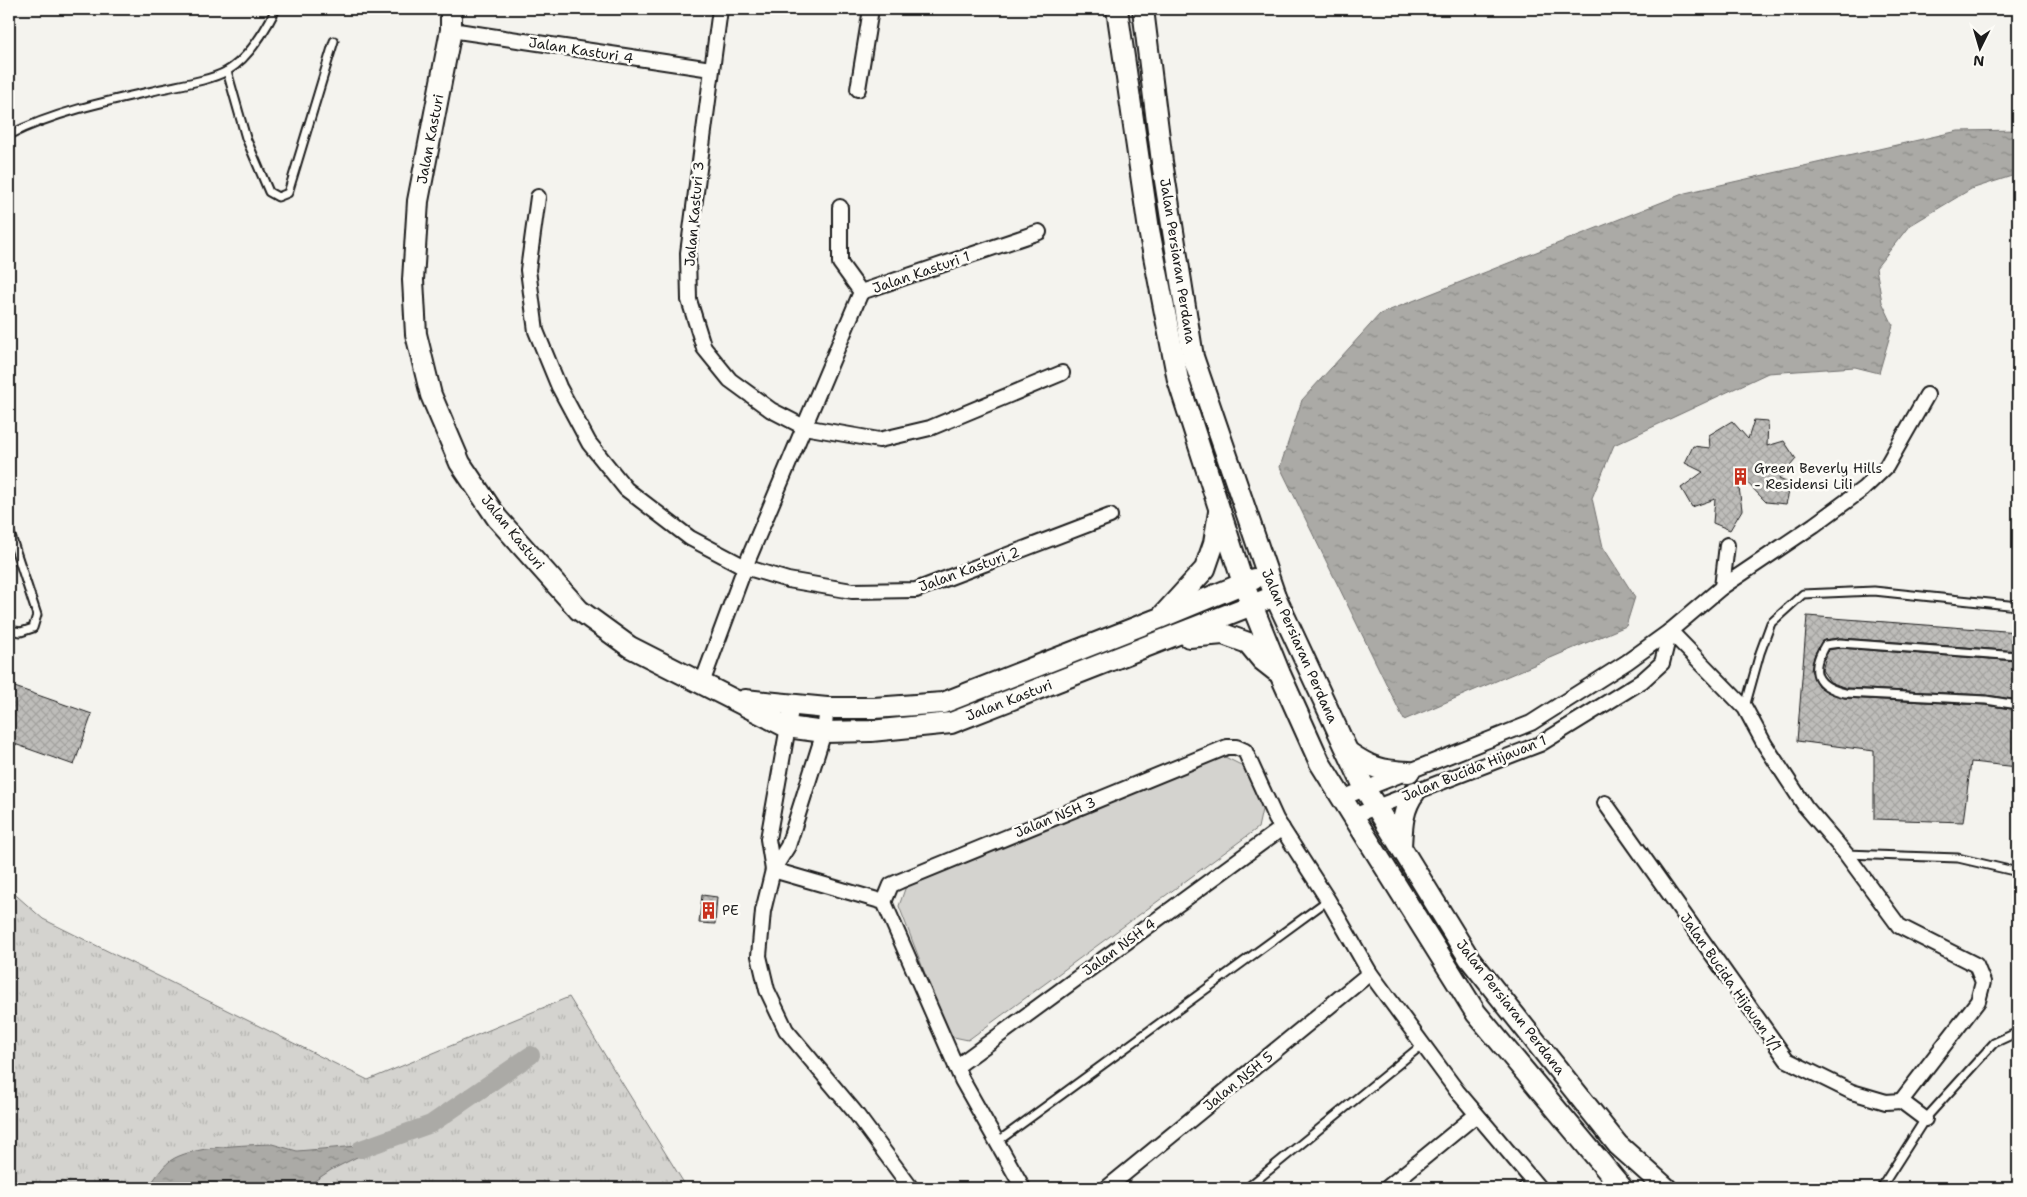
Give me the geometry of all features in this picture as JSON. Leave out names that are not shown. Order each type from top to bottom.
[{"type":"main road","name":"Jalan Kasturi","points":[[451,9],[451,30],[418,201],[414,280],[416,334],[430,395],[460,463],[497,518],[579,610],[630,648],[735,699],[787,727],[824,732],[871,731],[951,723],[1275,596]]},
{"type":"main road","name":"Jalan Persiaran Perdana","points":[[1117,9],[1149,230],[1178,380],[1243,583],[1280,674],[1320,763],[1476,1013],[1622,1188]]},
{"type":"main road","name":"Jalan Persiaran Perdana","points":[[1143,9],[1162,162],[1194,357],[1275,596],[1365,789],[1469,958],[1618,1144],[1666,1188]]},
{"type":"main road","points":[[1160,618],[1205,569],[1214,543],[1219,507]]},
{"type":"main road","name":"Jalan Kasturi","points":[[735,699],[827,708],[874,708],[943,703],[1267,574]]},
{"type":"main road","points":[[1167,638],[1224,634],[1248,643],[1262,660],[1280,674]]},
{"type":"main road","points":[[1348,752],[1368,766],[1379,770],[1409,772]]},
{"type":"main road","points":[[1400,847],[1404,811],[1407,802],[1415,792]]},
{"type":"street","name":"Jalan Kasturi 3","points":[[720,9],[688,253],[689,300],[704,348],[730,380],[771,410],[804,427],[879,440],[930,428],[1062,373]]},
{"type":"street","points":[[858,89],[870,9]]},
{"type":"street","name":"Jalan Kasturi 4","points":[[451,30],[711,69]]},
{"type":"street","name":"Jalan Kasturi 2","points":[[538,197],[528,270],[536,331],[559,387],[589,443],[626,489],[690,538],[745,567],[788,580],[852,591],[916,590],[1110,516]]},
{"type":"street","name":"Jalan Kasturi 1","points":[[840,207],[840,263],[861,292],[1039,232]]},
{"type":"street","points":[[702,683],[745,567],[861,292]]},
{"type":"street","name":"Jalan Bucida Hijauan 1","points":[[1342,798],[1531,723],[1627,662],[1670,631],[1722,587],[1814,525],[1862,489],[1886,467],[1927,395]]},
{"type":"street","points":[[1722,587],[1727,545]]},
{"type":"street","points":[[1670,631],[1745,708],[1765,745],[1805,806],[1846,854],[1899,926],[1976,965],[1983,982],[1978,1001],[1901,1101],[1925,1119]]},
{"type":"street","name":"Jalan Bucida Hijauan 1","points":[[1353,816],[1540,744],[1642,681],[1662,663],[1670,631]]},
{"type":"street","points":[[773,870],[768,839],[792,704]]},
{"type":"street","points":[[827,708],[824,732],[788,846],[773,870],[763,911],[759,956],[767,990],[786,1030],[854,1111],[911,1188]]},
{"type":"street","name":"Jalan NSH 3","points":[[884,902],[891,885],[1228,747],[1236,746],[1245,751],[1282,828]]},
{"type":"street","name":"Jalan Bucida Hijauan 1/1","points":[[1605,803],[1787,1060],[1852,1092],[1886,1102],[1901,1101]]},
{"type":"street","points":[[1282,828],[1328,900],[1370,973],[1422,1045],[1530,1186]]},
{"type":"street","name":"Jalan NSH 4","points":[[956,1067],[1282,828]]},
{"type":"street","points":[[773,870],[884,902],[956,1067],[1023,1188]]},
{"type":"street","name":"Jalan NSH 5","points":[[1107,1188],[1370,973]]},
{"type":"street","points":[[1387,1188],[1476,1115]]},
{"type":"lane","points":[[9,135],[29,125],[94,105],[227,71],[249,51],[268,25],[276,9]]},
{"type":"lane","points":[[227,71],[246,138],[269,192],[278,197],[288,193],[334,41]]},
{"type":"lane","points":[[9,530],[12,545],[37,615],[33,628],[21,632],[9,630]]},
{"type":"lane","points":[[1745,708],[1760,653],[1771,623],[1803,594],[1874,592],[2018,606]]},
{"type":"lane","points":[[2018,656],[1840,643],[1825,645],[1818,656],[1817,670],[1820,681],[1828,689],[1845,693],[1986,700],[2018,705]]},
{"type":"lane","points":[[1846,854],[1958,858],[2018,872]]},
{"type":"lane","points":[[997,1142],[1328,900]]},
{"type":"lane","points":[[1881,1188],[1925,1119],[1994,1043],[2018,1032]]},
{"type":"lane","points":[[1247,1188],[1422,1045]]},
{"type":"green space","points":[[1223,756],[1243,766],[1263,805],[1258,828],[968,1040],[949,1036],[899,906],[906,886]]},
{"type":"green space","points":[[9,889],[43,919],[368,1080],[569,997],[687,1188],[9,1188]]},
{"type":"water","points":[[2018,130],[2018,174],[1971,189],[1909,226],[1876,268],[1882,302],[1893,325],[1879,373],[1855,367],[1768,373],[1614,445],[1592,498],[1603,547],[1635,597],[1626,626],[1404,720],[1280,467],[1302,400],[1380,314],[1685,193],[1958,131]]},
{"type":"water","points":[[272,1144],[297,1151],[358,1146],[363,1154],[331,1170],[304,1188],[148,1188],[167,1164],[179,1156],[219,1147]]},
{"type":"building","name":"Green Beverly Hills - Residensi Lili","points":[[1754,420],[1768,421],[1767,446],[1784,441],[1796,459],[1779,479],[1791,484],[1786,504],[1766,502],[1737,472],[1742,510],[1730,530],[1713,523],[1715,499],[1692,507],[1681,488],[1703,472],[1685,463],[1693,446],[1710,448],[1709,435],[1732,421],[1748,439]]},
{"type":"building","points":[[1807,616],[2018,632],[2018,651],[1840,638],[1824,640],[1815,653],[1811,670],[1818,686],[1844,698],[1985,705],[2018,710],[2018,767],[1971,762],[1963,822],[1874,819],[1874,751],[1797,741]]},
{"type":"building","points":[[1840,648],[2018,661],[2018,700],[1986,695],[1846,688],[1830,682],[1822,670],[1828,650]]},
{"type":"building","points":[[9,685],[92,714],[74,765],[9,742]]},
{"type":"building","name":"PE","points":[[702,895],[717,897],[715,924],[699,923]]},
{"type":"waterway","points":[[361,1149],[431,1124],[531,1055]]},
{"type":"place","name":"Green Beverly Hills - Residensi Lili","points":[[1740,476]]},
{"type":"place","name":"PE","points":[[708,910]]}]
